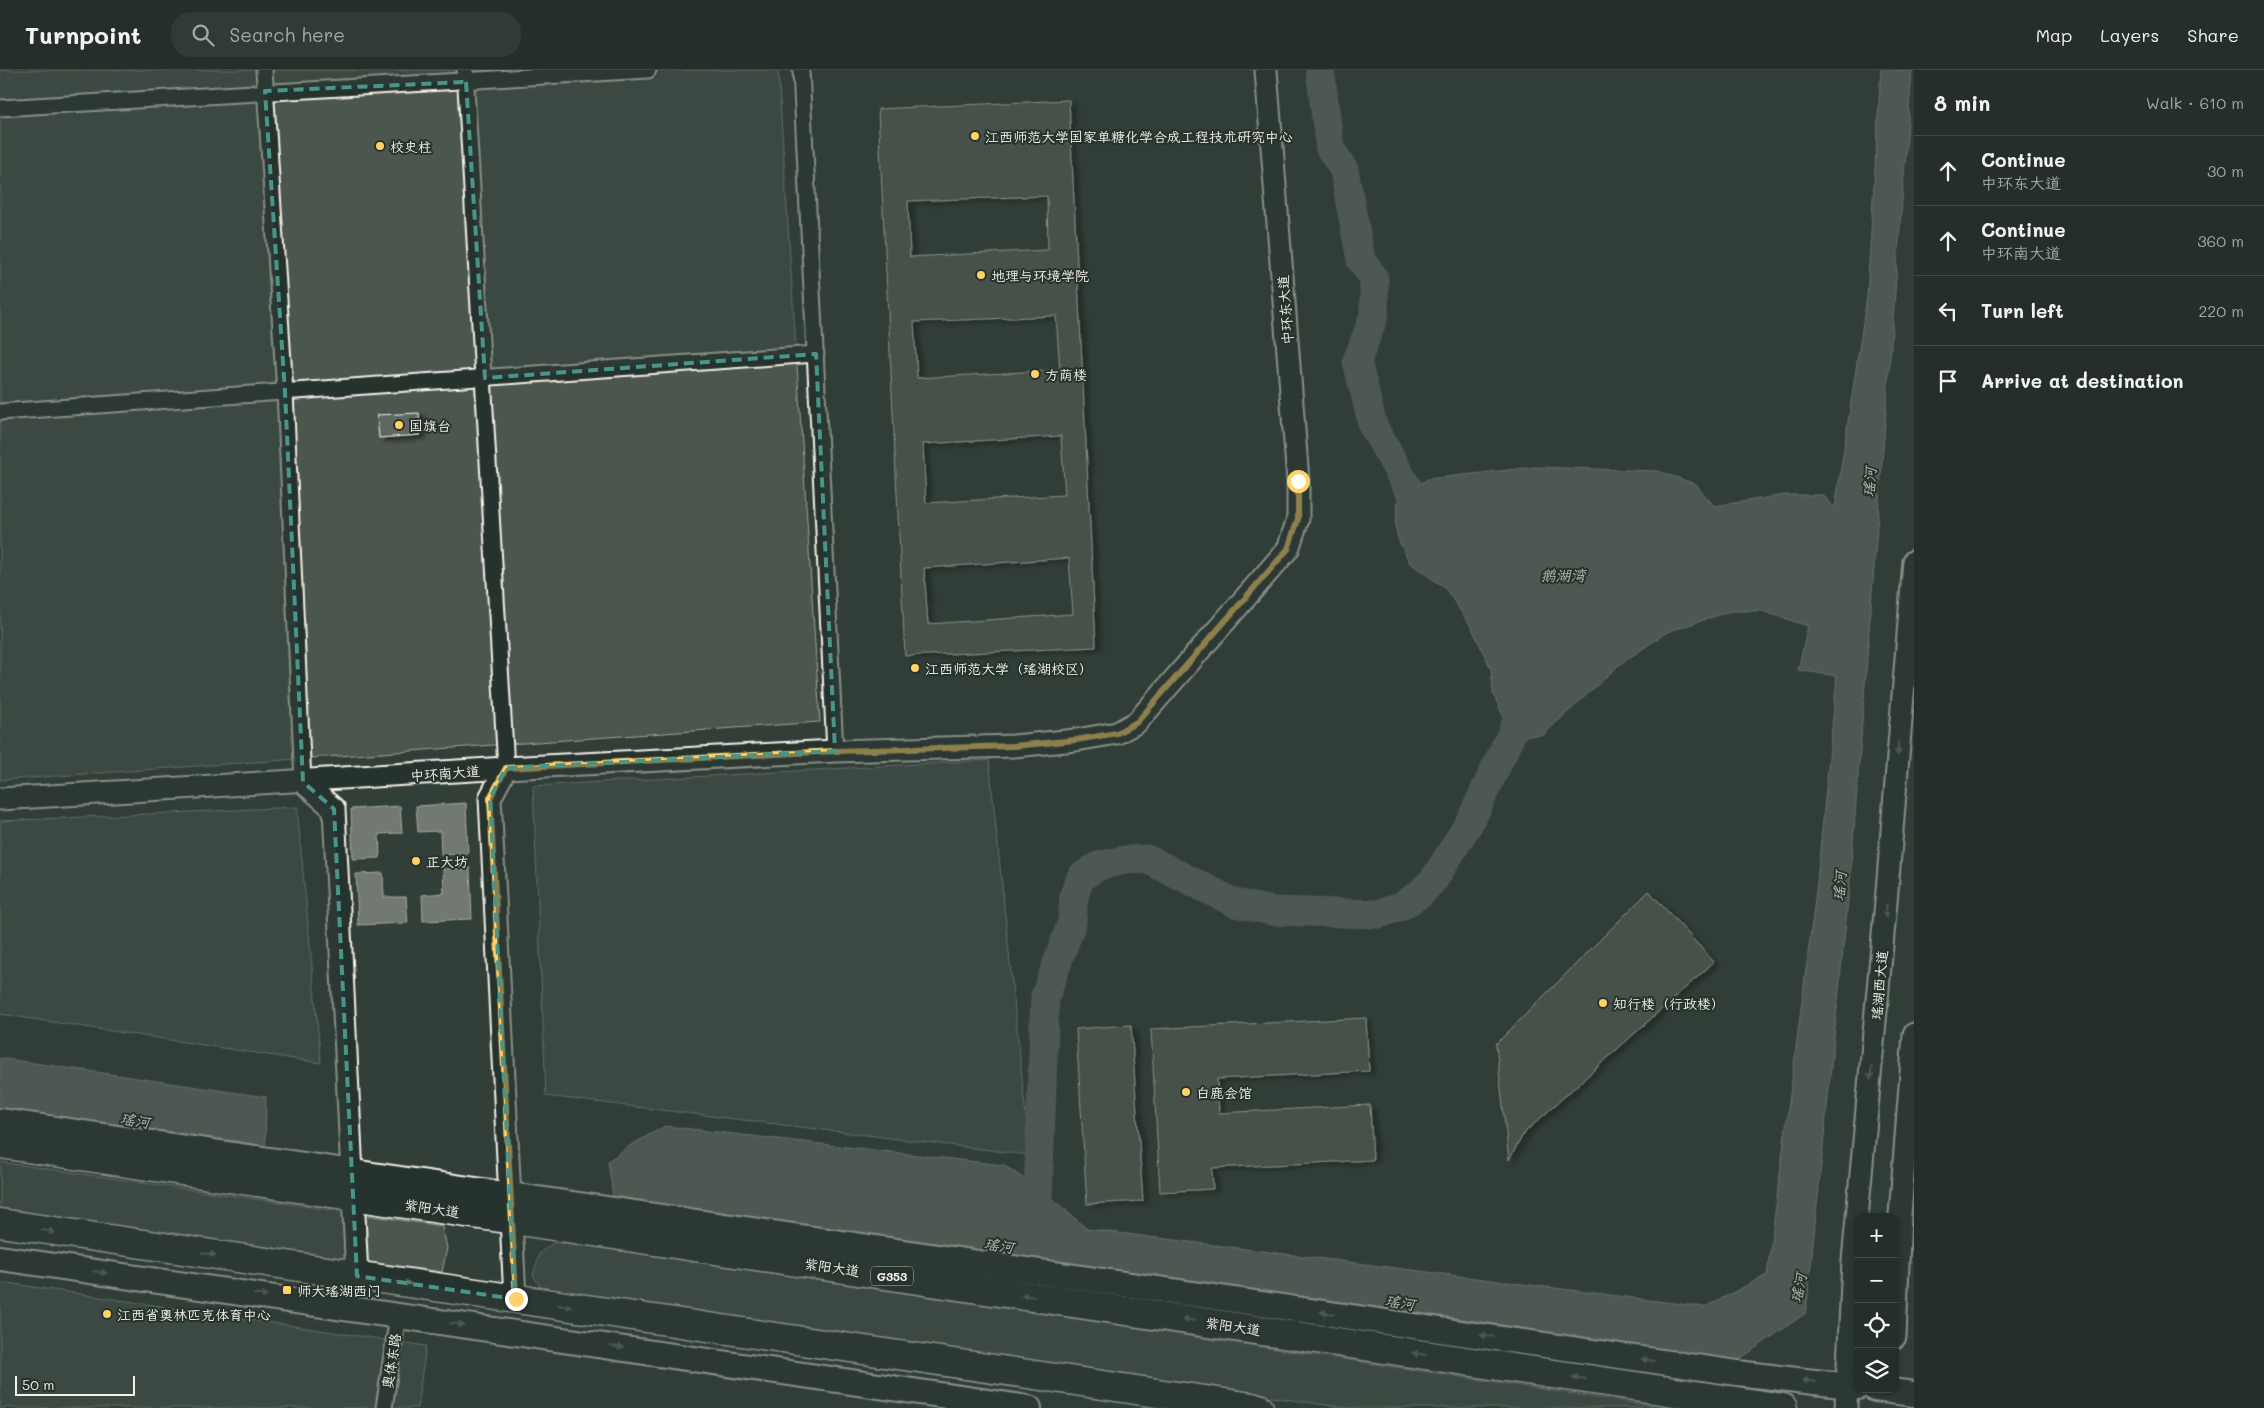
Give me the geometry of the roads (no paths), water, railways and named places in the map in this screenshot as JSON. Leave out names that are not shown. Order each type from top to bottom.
[{"type":"highway","name":"紫阳大道","points":[[0,1144],[352,1184],[511,1207],[1783,1408]]},
{"type":"highway","points":[[0,1224],[1259,1408]]},
{"type":"main road","points":[[0,1121],[352,1184]]},
{"type":"main road","points":[[511,1207],[1727,1371],[1850,1394]]},
{"type":"main road","points":[[0,1258],[1029,1408]]},
{"type":"street","points":[[264,70],[285,392],[303,782],[334,809],[357,1276]]},
{"type":"street","points":[[0,108],[465,76],[648,70]]},
{"type":"street","points":[[801,70],[835,751]]},
{"type":"street","name":"中环东大道","points":[[1266,70],[1298,481],[1298,519],[1288,549]]},
{"type":"street","points":[[465,76],[506,768],[490,798],[516,1299]]},
{"type":"street","points":[[0,412],[816,354]]},
{"type":"street","name":"中环南大道","points":[[0,799],[303,782],[506,768],[835,751],[1014,746],[1076,740],[1117,733],[1137,722],[1288,549]]},
{"type":"street","name":"瑶湖西大道","points":[[1850,1394],[1853,1261],[1887,891],[1914,561]]},
{"type":"street","points":[[1896,1303],[1900,1215],[1914,1034]]},
{"type":"street","name":"奥体东路","points":[[384,1408],[398,1315]]},
{"type":"water","points":[[1881,70],[1912,70],[1850,881],[1806,1313],[1737,1361],[614,1204],[608,1161],[631,1145],[665,1126],[1004,1165],[1054,1200],[1087,1229],[1705,1307],[1767,1275],[1816,891],[1837,676],[1798,670],[1808,626],[1762,611],[1731,611],[1667,632],[1619,665],[1543,735],[1525,736],[1507,725],[1493,693],[1491,669],[1472,628],[1445,588],[1410,563],[1399,541],[1395,526],[1398,502],[1409,490],[1428,479],[1535,467],[1657,471],[1696,484],[1714,506],[1785,495],[1823,495],[1835,508],[1867,296]]},
{"type":"water","points":[[466,803],[468,854],[441,855],[440,831],[418,832],[416,806]]},
{"type":"water","points":[[400,806],[402,833],[379,834],[380,858],[353,859],[351,809]]},
{"type":"water","points":[[470,868],[472,919],[423,921],[422,895],[444,893],[443,869]]},
{"type":"water","points":[[383,873],[384,897],[406,897],[408,923],[358,925],[356,874]]},
{"type":"water","name":"瑶河","points":[[0,1058],[266,1097],[265,1155],[0,1116]]},
{"type":"waterway","points":[[1320,70],[1330,148],[1344,170],[1361,260],[1374,278],[1374,316],[1357,361],[1373,426],[1409,490]]},
{"type":"waterway","points":[[1037,1228],[1045,997],[1072,922],[1074,895],[1081,877],[1098,866],[1125,860],[1147,859],[1235,903],[1272,911],[1379,914],[1401,906],[1420,894],[1435,878],[1472,818],[1530,694]]},
{"type":"place","name":"江西师范大学国家单糖化学合成工程技术研究中心","points":[[975,136]]},
{"type":"place","name":"校史柱","points":[[380,146]]},
{"type":"place","name":"地理与环境学院","points":[[981,275]]},
{"type":"place","name":"方荫楼","points":[[1035,374]]},
{"type":"place","name":"国旗台","points":[[399,425]]},
{"type":"place","name":"江西师范大学（瑶湖校区）","points":[[915,668]]},
{"type":"place","name":"正大坊","points":[[416,861]]},
{"type":"place","name":"知行楼（行政楼）","points":[[1603,1003]]},
{"type":"place","name":"白鹿会馆","points":[[1186,1092]]},
{"type":"place","name":"师大瑶湖西门","points":[[287,1290]]},
{"type":"place","name":"江西省奥林匹克体育中心","points":[[107,1314]]},
{"type":"water label","name":"鹅湖湾","points":[[1563,575]]}]
